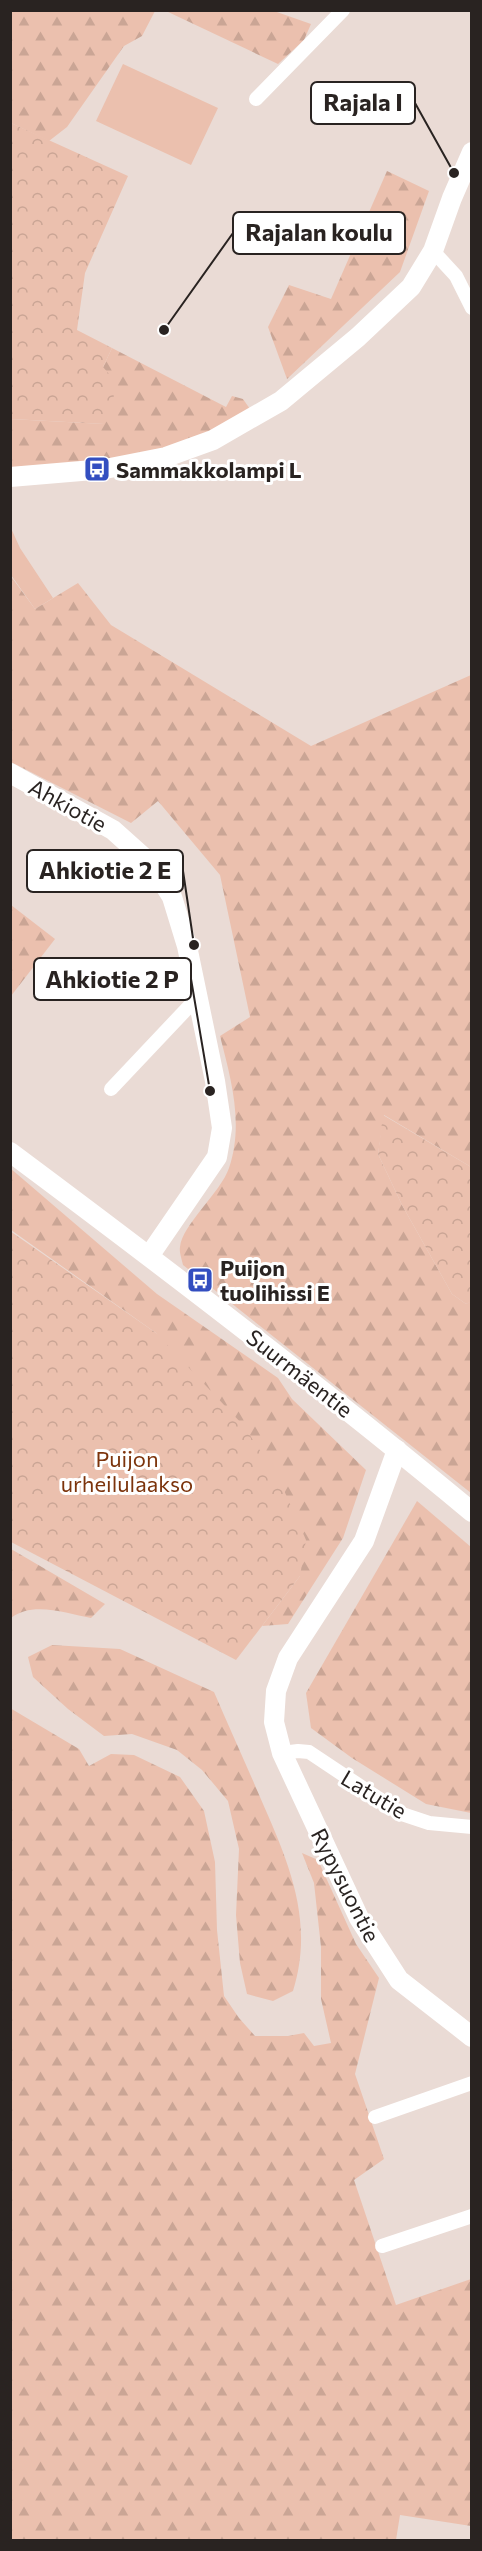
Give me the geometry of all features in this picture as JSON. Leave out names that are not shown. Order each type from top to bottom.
[{"type":"street","points":[[256,99],[343,10]]},
{"type":"street","points":[[10,477],[137,464],[166,457],[213,440],[281,401],[358,337],[411,287],[433,251],[471,152]]},
{"type":"street","points":[[433,251],[456,276],[471,308]]},
{"type":"street","name":"Ahkiotie","points":[[10,773],[113,830],[151,864],[172,897],[187,946],[196,999],[217,1092],[222,1128],[217,1157],[149,1256]]},
{"type":"street","points":[[111,1089],[196,999]]},
{"type":"street","name":"Suurmäentie","points":[[10,1152],[149,1256],[397,1450],[471,1512]]},
{"type":"street","name":"Rypysuontie","points":[[397,1450],[364,1541],[288,1658],[280,1676],[275,1699],[274,1722],[282,1753],[359,1918],[399,1980],[471,2037]]},
{"type":"street","name":"Latutie","points":[[282,1753],[309,1752],[402,1814],[429,1823],[471,1827]]},
{"type":"street","points":[[375,2117],[471,2083]]},
{"type":"street","points":[[382,2246],[471,2216]]},
{"type":"green space","points":[[11,11],[155,11],[142,36],[124,46],[67,127],[49,141],[11,123]]},
{"type":"green space","points":[[166,11],[274,11],[311,24],[304,40],[278,64]]},
{"type":"green space","points":[[123,64],[218,108],[191,165],[96,121]]},
{"type":"green space","points":[[11,123],[128,176],[85,273],[77,330],[112,348],[103,367],[118,384],[104,424],[11,419]]},
{"type":"green space","points":[[387,171],[429,191],[400,272],[287,379],[268,327],[289,285],[331,299]]},
{"type":"green space","points":[[112,348],[226,407],[232,396],[243,399],[250,409],[186,444],[117,462],[11,468],[10,419],[104,424],[103,367]]},
{"type":"green space","points":[[10,526],[20,548],[53,598],[35,609],[11,575]]},
{"type":"green space","points":[[10,575],[35,609],[78,583],[111,625],[311,746],[471,675],[471,1167],[384,1115],[378,1154],[402,1205],[452,1294],[466,1304],[471,1301],[471,1493],[183,1265],[180,1254],[182,1238],[225,1177],[233,1151],[236,1118],[220,1036],[250,1017],[220,875],[158,801],[131,823],[11,762]]},
{"type":"green space","points":[[11,905],[55,939],[11,996]]},
{"type":"green space","points":[[383,1115],[471,1167],[472,1301],[466,1304],[452,1294],[402,1205],[378,1154]]},
{"type":"green space","points":[[10,1168],[157,1294],[278,1378],[292,1399],[366,1470],[343,1538],[288,1624],[262,1626],[300,1576],[156,1333],[11,1230]]},
{"type":"green space","name":"Puijon urheilulaakso","points":[[10,1231],[156,1333],[243,1425],[279,1479],[306,1540],[300,1576],[236,1660],[11,1542]]},
{"type":"green space","points":[[417,1501],[471,1547],[471,1813],[426,1804],[352,1758],[311,1728],[306,1693]]},
{"type":"green space","points":[[11,1549],[105,1604],[91,1618],[39,1609],[19,1613],[11,1618]]},
{"type":"green space","points":[[52,1645],[120,1649],[214,1692],[289,1868],[300,1915],[301,1940],[299,1965],[293,1991],[273,2001],[247,1994],[240,1963],[236,1915],[239,1849],[228,1801],[202,1770],[177,1750],[132,1734],[104,1736],[68,1709],[33,1677],[28,1657]]},
{"type":"green space","points":[[10,1708],[79,1749],[89,1766],[111,1754],[134,1755],[180,1777],[204,1811],[215,1862],[217,1930],[224,1996],[255,2036],[288,2036],[304,2033],[314,2046],[331,2043],[321,1999],[321,1947],[314,1883],[302,1853],[318,1860],[356,1944],[379,1978],[355,2074],[384,2159],[354,2180],[396,2305],[471,2279],[471,2526],[400,2515],[396,2540],[11,2540]]},
{"type":"place","name":"Rajala I","points":[[454,173]]},
{"type":"place","name":"Rajalan koulu","points":[[164,330]]},
{"type":"place","name":"Sammakkolampi L","points":[[97,469]]},
{"type":"place","name":"Ahkiotie 2 E","points":[[194,945]]},
{"type":"place","name":"Ahkiotie 2 P","points":[[210,1091]]},
{"type":"place","name":"Puijon tuolihissi E","points":[[200,1280]]}]
